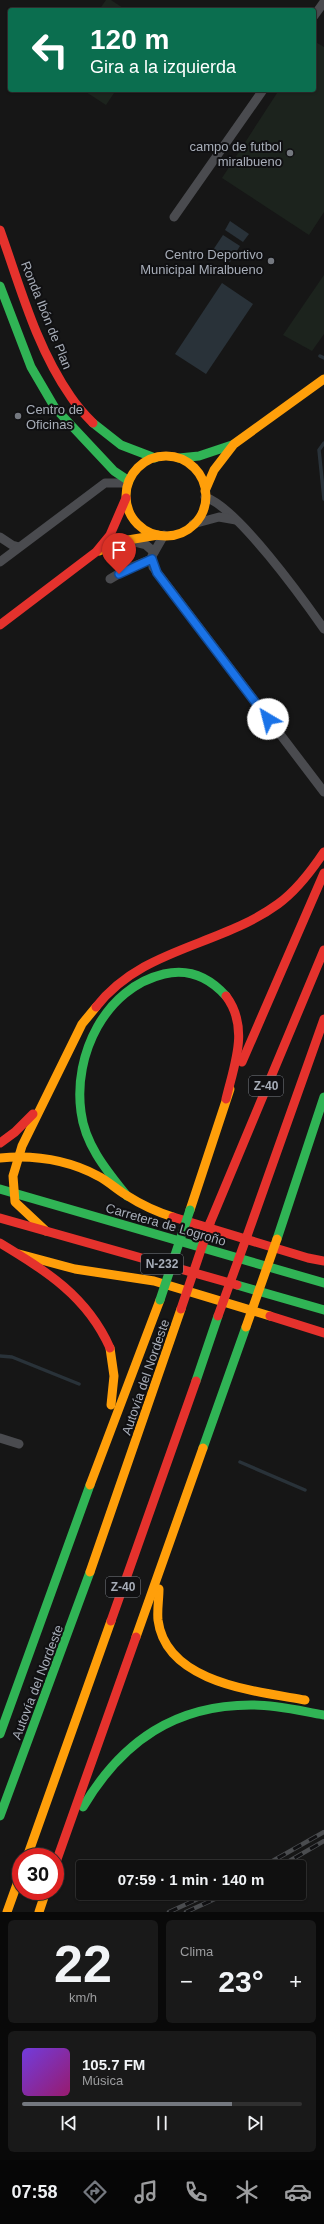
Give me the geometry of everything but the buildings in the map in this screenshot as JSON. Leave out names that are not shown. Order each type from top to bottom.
[{"type":"main road","name":"Ronda Ibón de Plan","points":[[0,230],[54,370],[74,404],[91,423],[110,438],[127,449],[154,458]]},
{"type":"main road","points":[[0,286],[31,367],[55,408],[114,471],[128,482]]},
{"type":"main road","points":[[96,552],[128,540],[180,533],[193,524],[202,512],[205,494],[214,470],[234,444],[324,379]]},
{"type":"main road","points":[[177,458],[199,456],[234,444]]},
{"type":"main road","points":[[0,625],[96,552],[110,535],[126,498],[128,482],[139,466],[154,458],[166,456],[186,461],[199,474],[205,494]]},
{"type":"main road","points":[[126,498],[131,515],[136,522],[142,528],[162,535]]},
{"type":"main road","points":[[46,1231],[19,1207],[13,1193],[13,1176],[18,1156],[82,1024],[109,990],[141,967],[162,957],[239,927],[279,904],[313,869],[324,852]]},
{"type":"main road","points":[[226,1098],[324,873]]},
{"type":"main road","name":"Autovía del Nordeste","points":[[0,1816],[74,1620],[210,1223],[324,950]]},
{"type":"main road","points":[[0,1734],[105,1442],[160,1300],[226,1098],[239,1044],[239,1027],[235,1010],[229,998],[214,984],[198,975],[182,971],[163,973],[147,978],[129,988],[112,1005],[87,1047],[82,1069],[80,1111],[90,1146],[98,1159],[127,1196]]},
{"type":"main road","name":"Z-40","points":[[30,1848],[185,1416],[218,1316],[324,1019]]},
{"type":"main road","points":[[61,1848],[246,1327],[324,1097]]},
{"type":"main road","points":[[0,1144],[15,1132],[42,1104]]},
{"type":"main road","points":[[286,1211],[301,1179],[324,1118]]},
{"type":"main road","points":[[0,1158],[18,1156],[41,1157],[78,1168],[98,1176],[127,1196],[161,1213],[308,1258],[324,1260]]},
{"type":"main road","name":"Carretera de Logroño","points":[[0,1189],[324,1283]]},
{"type":"main road","name":"N-232","points":[[0,1218],[324,1310]]},
{"type":"main road","points":[[0,1243],[46,1273],[82,1303],[95,1317],[107,1337],[116,1373],[105,1442]]},
{"type":"main road","points":[[19,1254],[74,1269],[154,1281],[324,1333]]},
{"type":"main road","points":[[187,1491],[160,1580],[157,1598],[159,1627],[169,1649],[188,1669],[202,1676],[247,1689],[316,1702]]},
{"type":"main road","points":[[64,1850],[86,1802],[101,1777],[122,1753],[140,1738],[160,1726],[207,1709],[232,1705],[278,1707],[324,1715]]},
{"type":"main road","points":[[7,1912],[12,1898]]},
{"type":"main road","points":[[38,1912],[43,1900]]},
{"type":"street","points":[[316,13],[324,2]]},
{"type":"street","points":[[174,217],[261,92]]},
{"type":"street","points":[[0,562],[105,482],[128,482]]},
{"type":"street","points":[[205,494],[215,500],[237,521],[296,591],[324,629]]},
{"type":"street","points":[[193,524],[219,517],[237,521]]},
{"type":"street","points":[[110,579],[153,556],[162,535]]},
{"type":"street","points":[[0,537],[12,545],[19,547]]},
{"type":"street","points":[[128,540],[146,545],[153,556],[157,573],[324,792]]},
{"type":"street","points":[[0,1438],[19,1444]]},
{"type":"shaded area","points":[[106,0],[111,0],[123,8],[100,8]]},
{"type":"shaded area","points":[[316,42],[324,47],[324,212],[309,235],[222,178],[278,92],[316,92]]},
{"type":"shaded area","points":[[86,92],[115,92],[106,105]]},
{"type":"shaded area","points":[[230,221],[249,234],[243,242],[225,230]]},
{"type":"shaded area","points":[[223,235],[240,246],[230,262],[213,250]]},
{"type":"shaded area","points":[[324,275],[324,334],[312,351],[283,335]]},
{"type":"shaded area","points":[[222,283],[253,304],[206,374],[175,354]]},
{"type":"waterway","points":[[320,356],[324,358]]},
{"type":"waterway","points":[[324,443],[319,450],[324,499]]},
{"type":"waterway","points":[[0,1356],[12,1357],[79,1384]]},
{"type":"waterway","points":[[240,1462],[305,1490]]},
{"type":"railway","points":[[274,1860],[324,1832]]},
{"type":"railway","points":[[291,1860],[324,1841]]},
{"type":"railway","points":[[169,1912],[196,1900]]},
{"type":"railway","points":[[186,1912],[213,1900]]},
{"type":"traffic: fast","points":[[0,286],[31,367],[55,408],[114,471],[129,481]]},
{"type":"traffic: fast","points":[[93,423],[121,445],[155,458]]},
{"type":"traffic: fast","points":[[179,458],[199,456],[232,445]]},
{"type":"traffic: fast","points":[[127,1196],[98,1157],[87,1136],[83,1124],[80,1090],[82,1068],[88,1047],[97,1027],[110,1009],[125,993],[143,982],[164,974],[173,972],[190,973],[206,979],[226,996]]},
{"type":"traffic: fast","points":[[277,1239],[324,1097]]},
{"type":"traffic: fast","points":[[0,1189],[324,1283]]},
{"type":"traffic: fast","points":[[160,1300],[190,1210]]},
{"type":"traffic: fast","points":[[237,1285],[324,1310]]},
{"type":"traffic: fast","points":[[196,1381],[218,1316]]},
{"type":"traffic: fast","points":[[203,1448],[246,1327]]},
{"type":"traffic: fast","points":[[0,1734],[90,1485]]},
{"type":"traffic: fast","points":[[0,1816],[90,1572]]},
{"type":"traffic: fast","points":[[83,1807],[98,1784],[115,1763],[134,1745],[154,1731],[176,1719],[200,1711],[226,1706],[254,1705],[281,1707],[324,1715]]},
{"type":"traffic: slow","points":[[205,491],[214,470],[234,444],[324,379]]},
{"type":"traffic: slow","points":[[166,456],[181,459],[194,468],[203,481],[206,496],[203,511],[194,524],[181,533],[166,536],[151,533],[138,524],[129,511],[126,496],[129,481],[138,468],[151,459],[166,456]]},
{"type":"traffic: slow","points":[[99,551],[128,540],[158,535]]},
{"type":"traffic: slow","points":[[46,1231],[15,1202],[13,1176],[22,1146],[82,1024],[96,1007]]},
{"type":"traffic: slow","points":[[190,1210],[230,1089]]},
{"type":"traffic: slow","points":[[0,1158],[38,1158],[63,1162],[75,1166],[102,1178],[122,1193],[143,1205],[173,1217]]},
{"type":"traffic: slow","points":[[246,1327],[277,1239]]},
{"type":"traffic: slow","points":[[19,1254],[75,1269],[154,1281],[270,1316]]},
{"type":"traffic: slow","points":[[90,1485],[160,1300]]},
{"type":"traffic: slow","points":[[90,1572],[181,1309]]},
{"type":"traffic: slow","points":[[110,1348],[114,1376],[111,1405]]},
{"type":"traffic: slow","points":[[136,1637],[203,1448]]},
{"type":"traffic: slow","points":[[159,1589],[158,1620],[165,1641],[177,1658],[195,1671],[216,1680],[262,1693],[305,1700]]},
{"type":"traffic: slow","points":[[30,1848],[111,1621]]},
{"type":"traffic: slow","points":[[7,1912],[12,1898]]},
{"type":"traffic: slow","points":[[39,1912],[43,1900]]},
{"type":"traffic: jam","points":[[0,230],[30,316],[48,358],[71,397],[93,423]]},
{"type":"traffic: jam","points":[[0,625],[96,552],[110,535],[126,498]]},
{"type":"traffic: jam","points":[[96,1007],[115,987],[136,972],[159,959],[231,930],[278,904],[285,899],[303,880],[324,852]]},
{"type":"traffic: jam","points":[[242,1062],[324,873]]},
{"type":"traffic: jam","points":[[210,1223],[324,950]]},
{"type":"traffic: jam","points":[[226,996],[233,1008],[239,1034],[236,1060],[226,1099]]},
{"type":"traffic: jam","points":[[247,1236],[324,1019]]},
{"type":"traffic: jam","points":[[0,1143],[15,1132],[33,1114]]},
{"type":"traffic: jam","points":[[173,1217],[308,1258],[324,1261]]},
{"type":"traffic: jam","points":[[0,1218],[237,1285]]},
{"type":"traffic: jam","points":[[181,1309],[210,1223]]},
{"type":"traffic: jam","points":[[218,1316],[247,1236]]},
{"type":"traffic: jam","points":[[0,1243],[64,1286],[90,1314],[101,1330],[110,1348]]},
{"type":"traffic: jam","points":[[270,1316],[324,1333]]},
{"type":"traffic: jam","points":[[111,1621],[196,1381]]},
{"type":"traffic: jam","points":[[61,1848],[136,1637]]},
{"type":"place","name":"campo de futbol miralbueno","points":[[290,153]]},
{"type":"place","name":"Centro Deportivo Municipal Miralbueno","points":[[271,261]]},
{"type":"place","name":"Centro de Oficinas","points":[[18,416]]},
{"type":"route","points":[[119,574],[127,569],[152,559],[153,568],[268,719]]}]
